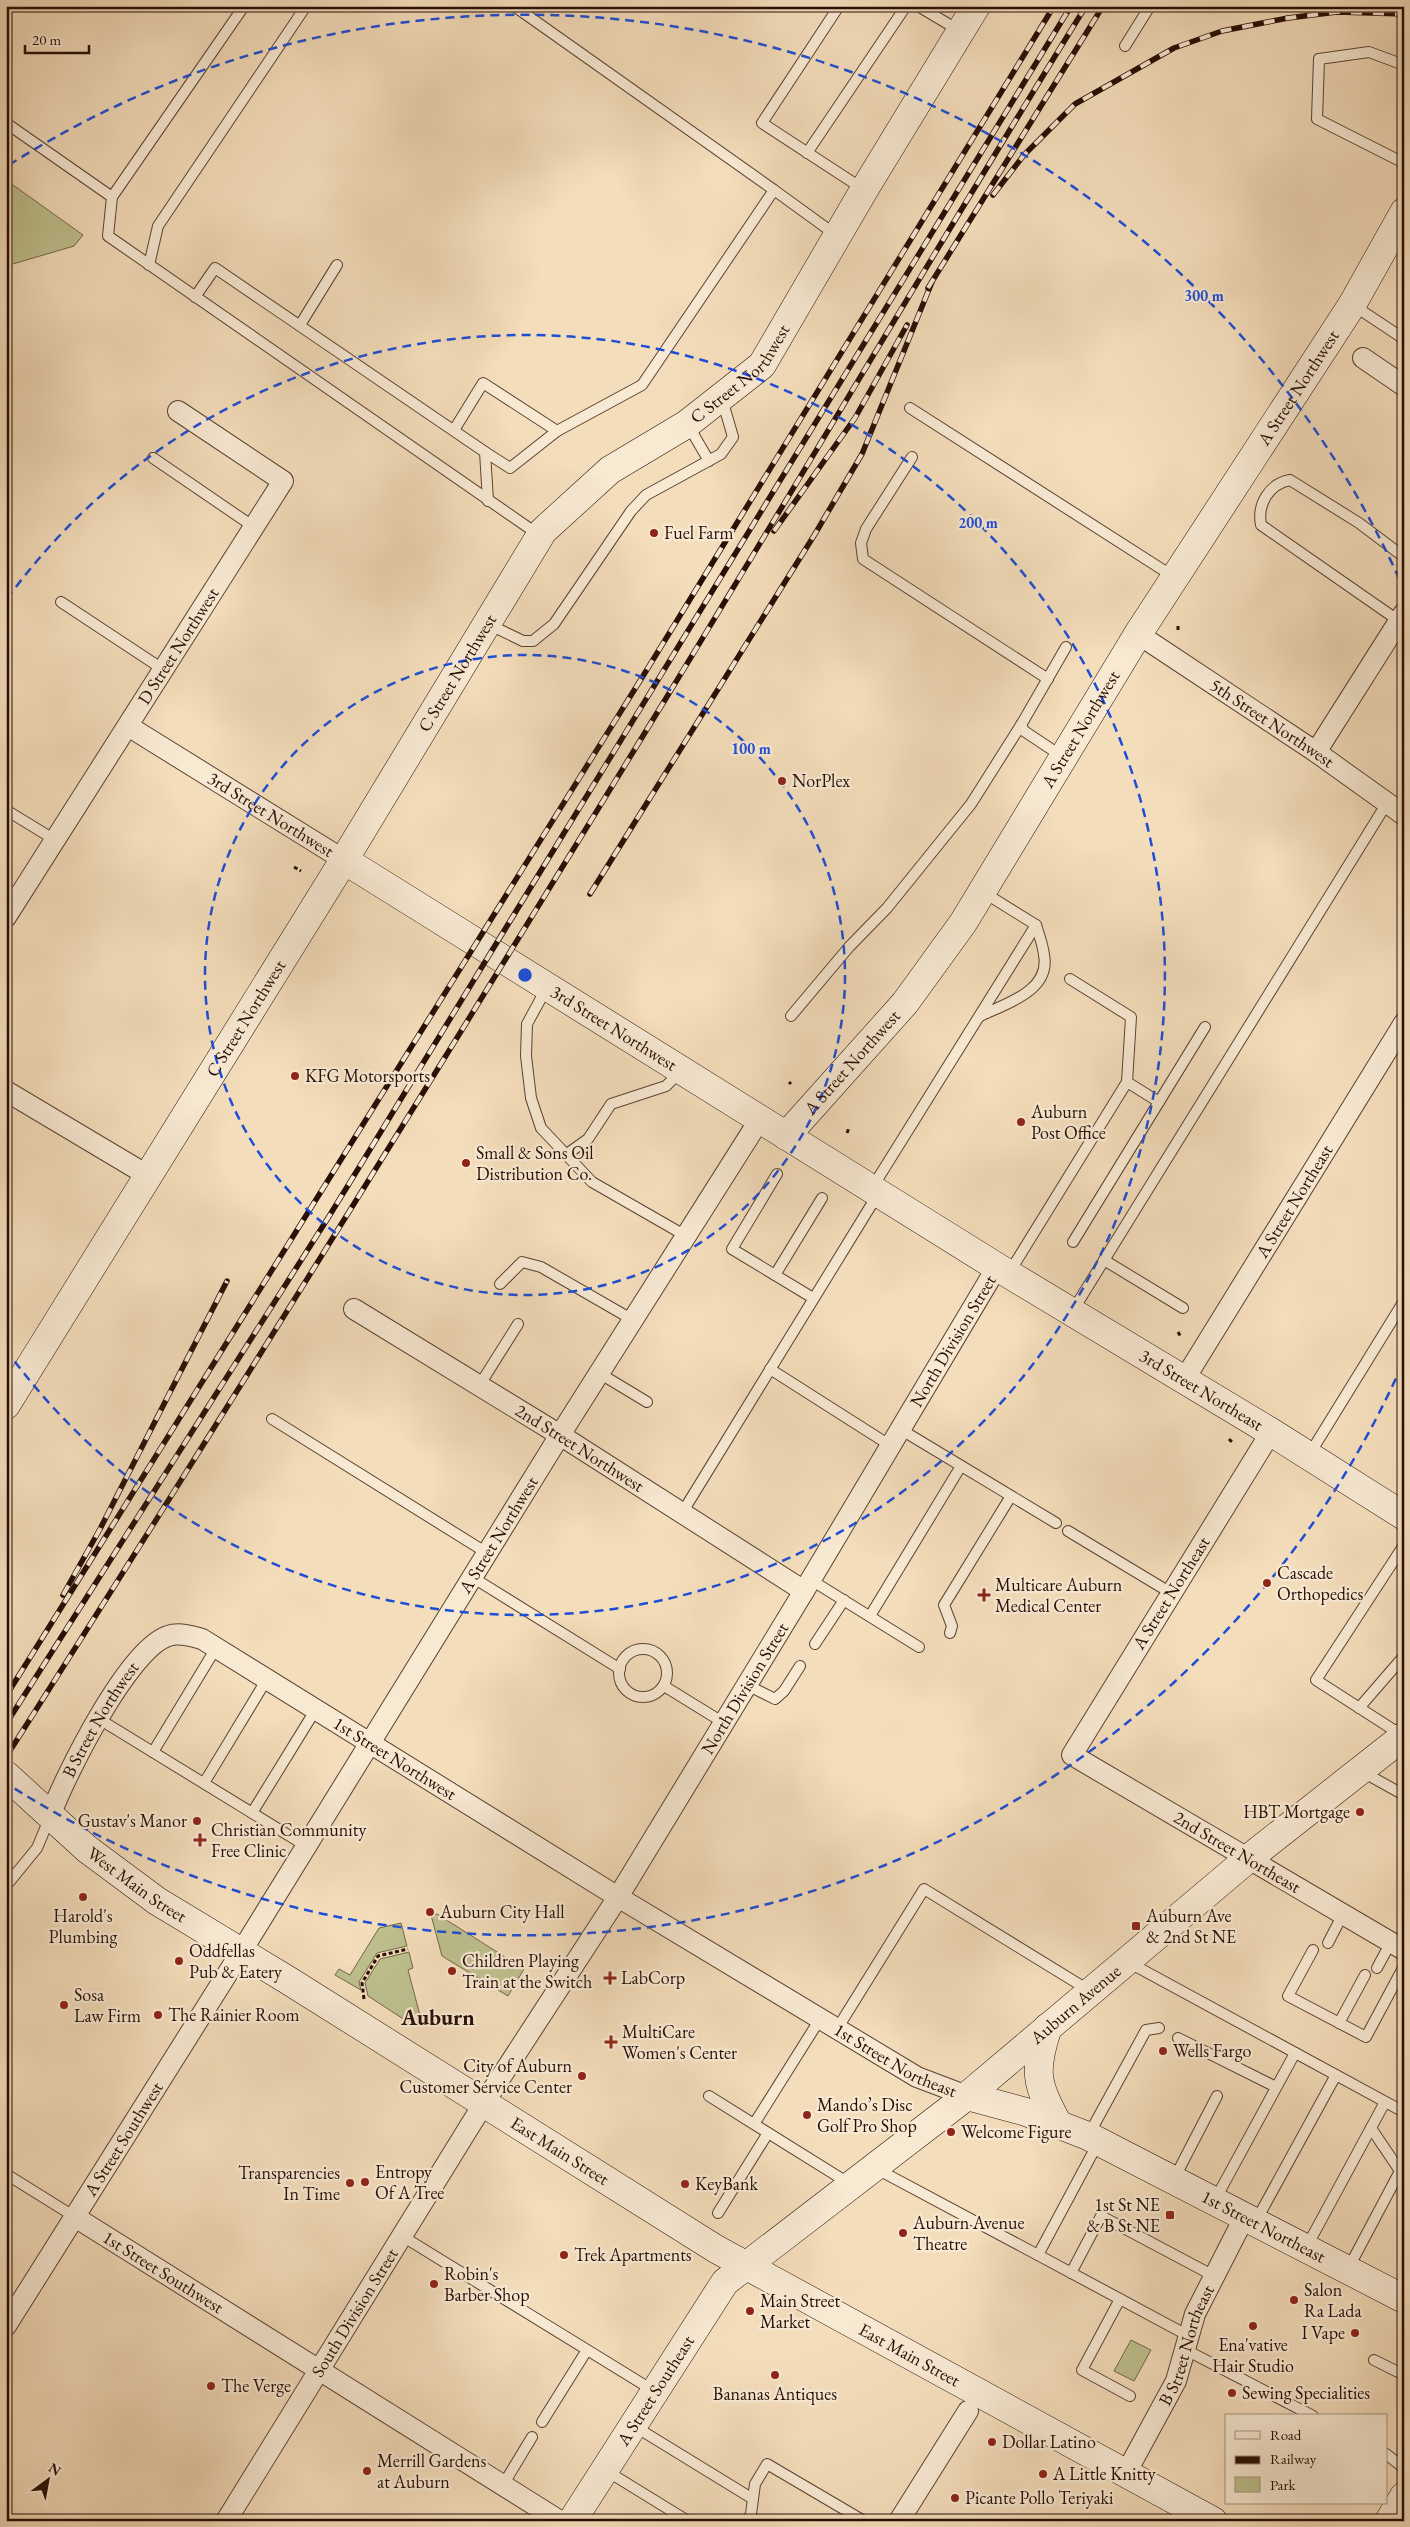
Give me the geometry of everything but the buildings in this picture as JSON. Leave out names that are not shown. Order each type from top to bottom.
[{"type":"street","name":"C Street Northwest","points":[[6,1406],[147,1175],[344,860],[540,536],[610,470],[687,424],[762,365],[864,190],[976,6]]},
{"type":"street","name":"A Street Northwest","points":[[786,1136],[905,1003],[963,924],[1138,634],[1352,305],[1404,212]]},
{"type":"street","points":[[1363,358],[1404,386]]},
{"type":"street","name":"D Street Northwest","points":[[6,917],[283,481],[178,411]]},
{"type":"street","points":[[1316,752],[1401,617]]},
{"type":"street","name":"5th Street Northwest","points":[[1138,634],[1316,752],[1404,815]]},
{"type":"street","name":"3rd Street Northwest","points":[[128,726],[1003,1271]]},
{"type":"street","name":"A Street Northeast","points":[[1184,1380],[1404,1023]]},
{"type":"street","points":[[6,1091],[147,1175]]},
{"type":"street","name":"A Street Northwest","points":[[241,1952],[560,1435],[760,1119]]},
{"type":"street","name":"3rd Street Northeast","points":[[1003,1271],[1271,1432],[1404,1516]]},
{"type":"street","name":"North Division Street","points":[[484,2104],[618,1897],[896,1438],[1003,1271]]},
{"type":"street","name":"2nd Street Northwest","points":[[354,1309],[560,1435],[682,1513],[807,1586]]},
{"type":"street","name":"A Street Northeast","points":[[1072,1755],[1271,1432]]},
{"type":"street","name":"1st Street Northwest","points":[[168,1636],[193,1636],[216,1648],[618,1897]]},
{"type":"street","name":"B Street Northwest","points":[[50,1816],[66,1777],[99,1719],[134,1665],[151,1647],[168,1636]]},
{"type":"street","name":"Auburn Avenue","points":[[744,2266],[967,2096],[1249,1858],[1404,1736]]},
{"type":"street","name":"2nd Street Northeast","points":[[1072,1755],[1397,1946]]},
{"type":"street","name":"West Main Street","points":[[6,1775],[88,1849],[150,1896],[484,2104]]},
{"type":"street","name":"1st Street Northeast","points":[[618,1897],[917,2077],[967,2096],[1058,2124],[1093,2138],[1404,2299]]},
{"type":"street","name":"A Street Southwest","points":[[6,2326],[241,1952]]},
{"type":"street","points":[[1048,2027],[1038,2063],[1038,2079],[1058,2124]]},
{"type":"street","name":"South Division Street","points":[[226,2521],[484,2104]]},
{"type":"street","name":"East Main Street","points":[[484,2104],[744,2266],[1213,2521]]},
{"type":"street","name":"1st Street Southwest","points":[[75,2217],[560,2521]]},
{"type":"street","name":"B Street Northeast","points":[[1126,2472],[1176,2381],[1195,2314],[1214,2276],[1251,2219]]},
{"type":"street","name":"A Street Southeast","points":[[572,2521],[725,2282],[744,2266]]},
{"type":"street","points":[[898,2521],[968,2411]]},
{"type":"street","points":[[1389,2521],[1404,2496]]},
{"type":"lane","points":[[244,6],[112,197],[108,236],[540,536]]},
{"type":"lane","points":[[149,265],[158,226],[306,6]]},
{"type":"lane","points":[[514,6],[838,235]]},
{"type":"lane","points":[[839,6],[762,122],[864,190]]},
{"type":"lane","points":[[807,153],[906,6]]},
{"type":"lane","points":[[918,6],[961,32]]},
{"type":"lane","points":[[1125,46],[1150,6]]},
{"type":"lane","points":[[1404,65],[1369,52],[1319,59],[1317,119],[1404,163]]},
{"type":"lane","points":[[6,123],[112,197]]},
{"type":"lane","points":[[195,297],[215,268],[510,468],[557,431],[642,385],[774,190]]},
{"type":"lane","points":[[300,325],[337,265]]},
{"type":"lane","points":[[1352,305],[1404,339]]},
{"type":"lane","points":[[454,430],[483,383],[557,431]]},
{"type":"lane","points":[[487,624],[523,641],[533,641],[554,624],[631,511],[646,495],[721,454],[733,437],[722,398]]},
{"type":"lane","points":[[910,408],[1175,578]]},
{"type":"lane","points":[[687,424],[709,461]]},
{"type":"lane","points":[[485,452],[488,501]]},
{"type":"lane","points":[[912,457],[866,530],[861,543],[862,559],[1048,679]]},
{"type":"lane","points":[[153,458],[254,527]]},
{"type":"lane","points":[[1401,617],[1261,524],[1259,516],[1264,497],[1279,482],[1290,480],[1359,523],[1404,557]]},
{"type":"lane","points":[[61,602],[164,670]]},
{"type":"lane","points":[[791,1016],[849,946],[887,908],[971,804],[1021,725],[1066,647]]},
{"type":"lane","points":[[1021,725],[1024,731],[1064,757]]},
{"type":"lane","points":[[1072,1312],[1387,803]]},
{"type":"lane","points":[[6,810],[55,840]]},
{"type":"lane","points":[[979,1017],[1031,991],[1039,982],[1045,957],[1036,925],[982,891]]},
{"type":"lane","points":[[682,1513],[1036,925]]},
{"type":"lane","points":[[1003,1271],[1127,1082],[1131,1017],[1070,979]]},
{"type":"lane","points":[[547,987],[527,1024],[526,1056],[532,1098],[541,1128],[592,1182],[686,1236]]},
{"type":"lane","points":[[1073,1242],[1205,1027]]},
{"type":"lane","points":[[567,1154],[588,1139],[611,1104],[666,1086],[682,1070]]},
{"type":"lane","points":[[1127,1082],[1159,1102]]},
{"type":"lane","points":[[777,1174],[732,1249],[813,1298]]},
{"type":"lane","points":[[775,1275],[822,1198]]},
{"type":"lane","points":[[1104,1260],[1183,1308]]},
{"type":"lane","points":[[500,1284],[522,1262],[541,1266],[633,1320]]},
{"type":"lane","points":[[1308,1456],[1404,1302]]},
{"type":"lane","points":[[478,1386],[518,1324]]},
{"type":"lane","points":[[770,1369],[896,1438],[961,1466],[1056,1523]]},
{"type":"lane","points":[[599,1373],[647,1402]]},
{"type":"lane","points":[[272,1419],[487,1553]]},
{"type":"lane","points":[[870,1616],[961,1466]]},
{"type":"lane","points":[[950,1634],[952,1626],[944,1605],[1011,1496]]},
{"type":"lane","points":[[1068,1531],[1172,1593]]},
{"type":"lane","points":[[1404,1545],[1316,1680],[1404,1736]]},
{"type":"lane","points":[[472,1577],[620,1669]]},
{"type":"lane","points":[[807,1586],[844,1600],[919,1647]]},
{"type":"lane","points":[[815,1644],[844,1600]]},
{"type":"lane","points":[[153,1752],[216,1648]]},
{"type":"lane","points":[[643,1649],[661,1656],[666,1664],[668,1673],[664,1686],[653,1696],[644,1698],[634,1696],[626,1691],[621,1683],[620,1669],[626,1656],[634,1651],[643,1649]]},
{"type":"lane","points":[[1359,1708],[1404,1656]]},
{"type":"lane","points":[[747,1685],[774,1699],[784,1691],[800,1666]]},
{"type":"lane","points":[[204,1783],[267,1679]]},
{"type":"lane","points":[[664,1686],[724,1723]]},
{"type":"lane","points":[[252,1813],[316,1709]]},
{"type":"lane","points":[[99,1719],[306,1846]]},
{"type":"lane","points":[[1360,1770],[1404,1795]]},
{"type":"lane","points":[[6,1886],[38,1846],[50,1816]]},
{"type":"lane","points":[[754,2124],[829,2024],[924,1889],[1091,1991]]},
{"type":"lane","points":[[1328,1943],[1343,1914]]},
{"type":"lane","points":[[1376,1968],[1397,1946]]},
{"type":"lane","points":[[1314,1950],[1288,1996],[1366,2037],[1404,1966]]},
{"type":"lane","points":[[1128,1962],[1276,2038],[1295,2053],[1327,2065],[1336,2075],[1404,2112]]},
{"type":"lane","points":[[1339,2023],[1365,1975]]},
{"type":"lane","points":[[1038,2256],[1146,2030],[1159,2028]]},
{"type":"lane","points":[[1178,2038],[1276,2087]]},
{"type":"lane","points":[[1215,2200],[1295,2053]]},
{"type":"lane","points":[[1251,2219],[1336,2075]]},
{"type":"lane","points":[[709,2096],[852,2185]]},
{"type":"lane","points":[[1174,2179],[1217,2096]]},
{"type":"lane","points":[[1306,2248],[1386,2102]]},
{"type":"lane","points":[[1348,2270],[1400,2171],[1371,2128]]},
{"type":"lane","points":[[718,2213],[768,2133]]},
{"type":"lane","points":[[874,2168],[1120,2299],[1187,2343],[1310,2414]]},
{"type":"lane","name":"1st Street Southwest","points":[[6,2174],[75,2217]]},
{"type":"lane","points":[[1071,2273],[1101,2216],[1214,2276]]},
{"type":"lane","points":[[402,2236],[654,2391]]},
{"type":"lane","points":[[1120,2299],[1082,2370],[1130,2396]]},
{"type":"lane","points":[[542,2422],[587,2350]]},
{"type":"lane","points":[[1374,2360],[1404,2375]]},
{"type":"lane","points":[[633,2426],[753,2499]]},
{"type":"lane","points":[[503,2485],[532,2437]]},
{"type":"lane","points":[[1388,2456],[1404,2468]]},
{"type":"lane","points":[[749,2517],[755,2484],[767,2464],[864,2521]]},
{"type":"lane","points":[[604,2470],[688,2521]]},
{"type":"path","points":[[1178,624],[1178,630]]},
{"type":"path","points":[[294,867],[301,871]]},
{"type":"path","points":[[1178,1332],[1180,1336]]},
{"type":"path","points":[[364,2000],[362,1983],[378,1956],[408,1949]]},
{"type":"green space","points":[[6,180],[83,235],[74,246],[6,266]]},
{"type":"green space","points":[[437,1914],[524,1969],[508,1996],[442,1956],[431,1915]]},
{"type":"green space","points":[[401,1923],[407,1946],[377,1953],[359,1982],[361,1990],[335,1975],[339,1969],[350,1975],[379,1928]]},
{"type":"green space","points":[[409,1952],[413,1968],[408,1970],[421,2019],[408,2022],[368,1996],[365,1983],[380,1959]]},
{"type":"green space","points":[[1131,2340],[1151,2350],[1134,2381],[1114,2371]]},
{"type":"railway","points":[[6,1696],[643,676],[1054,6]]},
{"type":"railway","points":[[6,1724],[328,1218],[1071,6]]},
{"type":"railway","points":[[6,1757],[504,962],[1086,6]]},
{"type":"railway","points":[[928,288],[1103,6]]},
{"type":"railway","points":[[993,195],[1024,155],[1075,104],[1174,48],[1222,31],[1288,18],[1337,12],[1404,14]]},
{"type":"railway","points":[[590,894],[815,534],[862,454],[932,282]]},
{"type":"railway","points":[[774,531],[855,418],[907,325]]},
{"type":"railway","points":[[63,1595],[100,1529],[227,1281]]},
{"type":"place","name":"Fuel Farm","points":[[654,533]]},
{"type":"place","name":"NorPlex","points":[[782,781]]},
{"type":"place","name":"KFG Motorsports","points":[[295,1076]]},
{"type":"place","name":"Auburn Post Office","points":[[1021,1122]]},
{"type":"place","name":"Small & Sons Oil Distribution Co.","points":[[466,1163]]},
{"type":"place","name":"Cascade Orthopedics","points":[[1267,1583]]},
{"type":"place","name":"Multicare Auburn Medical Center","points":[[984,1595]]},
{"type":"place","name":"HBT Mortgage","points":[[1360,1812]]},
{"type":"place","name":"Gustav's Manor","points":[[197,1821]]},
{"type":"place","name":"Christian Community Free Clinic","points":[[200,1840]]},
{"type":"place","name":"Harold's Plumbing","points":[[83,1897]]},
{"type":"place","name":"Auburn City Hall","points":[[430,1912]]},
{"type":"place","name":"Auburn Ave & 2nd St NE","points":[[1136,1926]]},
{"type":"place","name":"Oddfellas Pub & Eatery","points":[[179,1961]]},
{"type":"place","name":"Children Playing Train at the Switch","points":[[452,1971]]},
{"type":"place","name":"LabCorp","points":[[610,1978]]},
{"type":"place","name":"Sosa Law Firm","points":[[64,2005]]},
{"type":"place","name":"The Rainier Room","points":[[158,2015]]},
{"type":"place","name":"MultiCare Women's Center","points":[[611,2042]]},
{"type":"place","name":"Wells Fargo","points":[[1163,2051]]},
{"type":"place","name":"City of Auburn Customer Service Center","points":[[582,2076]]},
{"type":"place","name":"Mando’s Disc Golf Pro Shop","points":[[807,2115]]},
{"type":"place","name":"Welcome Figure","points":[[951,2132]]},
{"type":"place","name":"Entropy Of A Tree","points":[[365,2182]]},
{"type":"place","name":"Transparencies In Time","points":[[350,2183]]},
{"type":"place","name":"KeyBank","points":[[685,2184]]},
{"type":"place","name":"1st St NE & B St NE","points":[[1170,2215]]},
{"type":"place","name":"Auburn Avenue Theatre","points":[[903,2233]]},
{"type":"place","name":"Trek Apartments","points":[[564,2255]]},
{"type":"place","name":"Robin's Barber Shop","points":[[434,2284]]},
{"type":"place","name":"Salon Ra Lada","points":[[1294,2300]]},
{"type":"place","name":"Main Street Market","points":[[750,2311]]},
{"type":"place","name":"Ena'vative Hair Studio","points":[[1253,2326]]},
{"type":"place","name":"I Vape","points":[[1355,2333]]},
{"type":"place","name":"Bananas Antiques","points":[[775,2375]]},
{"type":"place","name":"The Verge","points":[[211,2386]]},
{"type":"place","name":"Sewing Specialities","points":[[1232,2393]]},
{"type":"place","name":"Dollar Latino","points":[[992,2442]]},
{"type":"place","name":"Merrill Gardens at Auburn","points":[[367,2471]]},
{"type":"place","name":"A Little Knitty","points":[[1043,2474]]},
{"type":"place","name":"Picante Pollo Teriyaki","points":[[955,2498]]},
{"type":"district","name":"Auburn","points":[[438,2017]]}]
